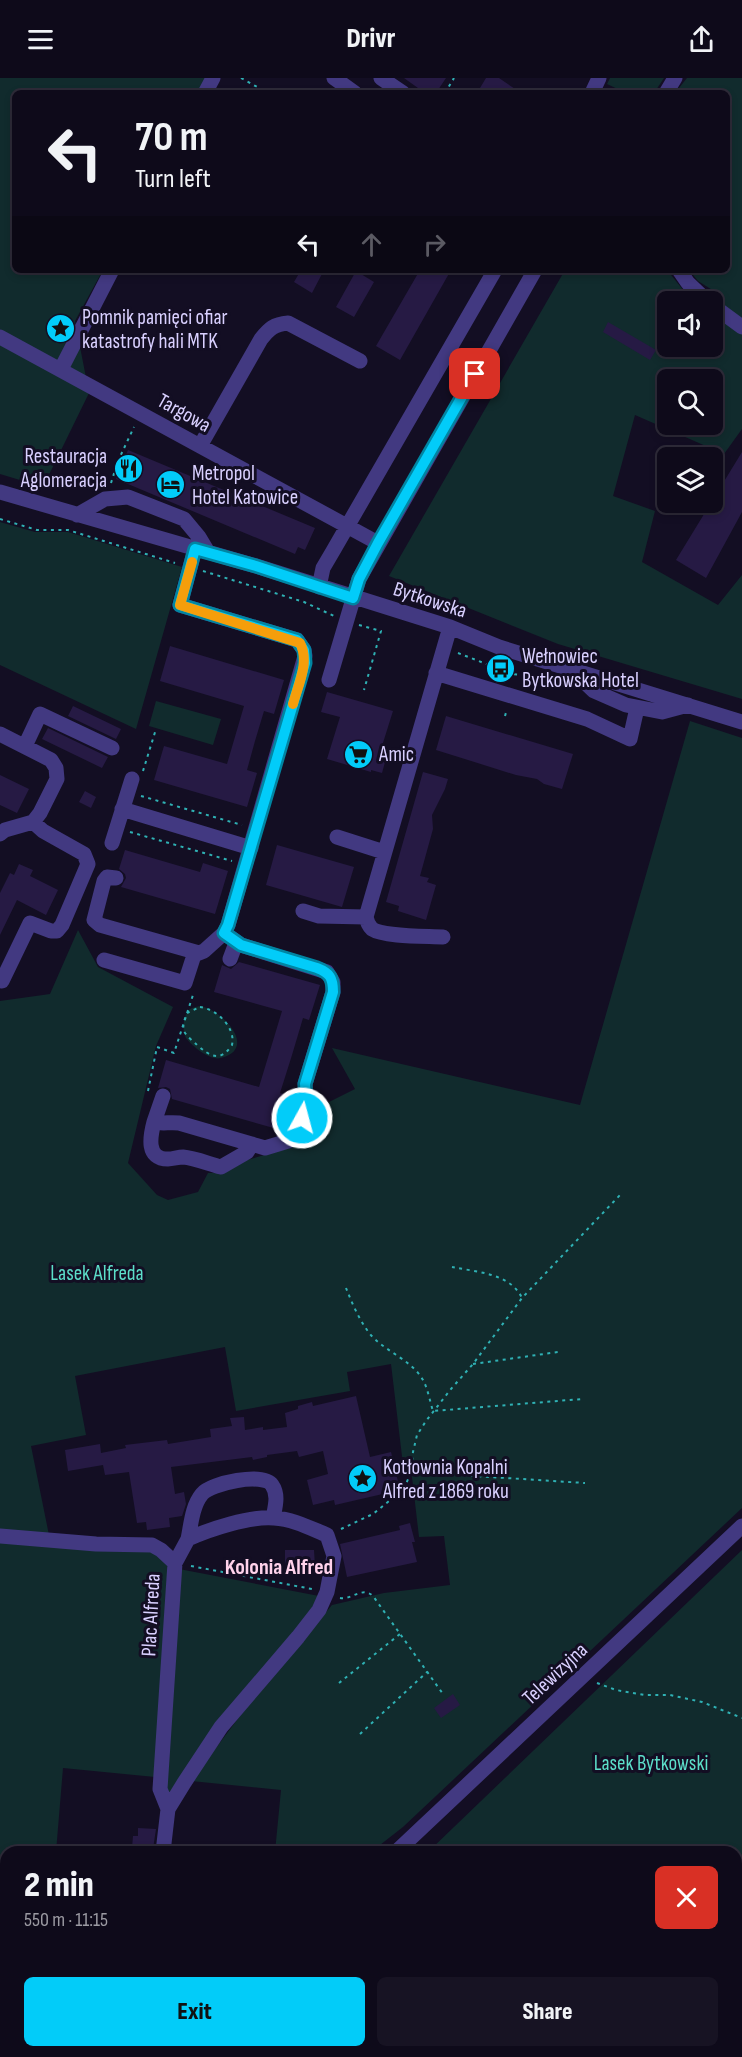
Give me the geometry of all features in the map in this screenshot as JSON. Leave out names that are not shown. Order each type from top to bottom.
[{"type":"street","points":[[334,78],[352,90]]},
{"type":"street","points":[[381,78],[399,90]]},
{"type":"street","points":[[61,369],[110,273]]},
{"type":"street","points":[[319,587],[323,568],[493,273]]},
{"type":"street","points":[[329,680],[359,579],[533,273]]},
{"type":"street","points":[[681,273],[696,291]]},
{"type":"street","points":[[723,314],[742,327]]},
{"type":"street","points":[[200,446],[261,339],[269,329],[278,324],[288,323],[360,361]]},
{"type":"street","name":"Targowa","points":[[0,337],[378,543]]},
{"type":"street","name":"Bytkowska","points":[[0,492],[450,627],[499,647],[742,722]]},
{"type":"street","points":[[77,515],[105,499],[128,497],[184,519],[200,537],[202,551],[180,605],[297,640],[304,650],[305,663],[250,848],[230,938],[230,959]]},
{"type":"street","points":[[442,937],[395,934],[376,930],[370,928],[366,916],[450,627]]},
{"type":"street","points":[[571,670],[597,694],[638,708],[662,712],[688,705]]},
{"type":"street","points":[[436,673],[587,719],[630,739],[638,708]]},
{"type":"street","points":[[25,746],[40,714],[111,748]]},
{"type":"street","points":[[0,734],[51,760],[56,768],[57,779],[33,822],[5,830],[0,834]]},
{"type":"street","points":[[112,843],[122,809],[137,777]]},
{"type":"street","points":[[122,809],[250,848]]},
{"type":"street","points":[[2,981],[30,923],[51,931],[57,931],[62,925],[88,864],[84,854],[43,831],[33,822]]},
{"type":"street","points":[[337,837],[384,852]]},
{"type":"street","points":[[116,878],[107,877],[104,881],[94,920],[100,925],[199,953],[230,938],[327,972],[333,982],[333,992],[305,1084],[304,1108],[296,1134],[288,1141],[266,1148],[178,1123],[155,1119]]},
{"type":"street","points":[[303,911],[319,916],[366,916]]},
{"type":"street","points":[[104,960],[185,982],[195,952]]},
{"type":"street","points":[[163,1096],[155,1119],[150,1146],[154,1154],[161,1158],[183,1157],[221,1167],[247,1152],[252,1144]]},
{"type":"street","name":"Plac Alfreda","points":[[168,1809],[160,1789],[175,1563],[188,1539],[194,1510],[202,1493],[211,1488],[256,1479],[265,1480],[271,1484],[276,1493],[273,1518]]},
{"type":"street","points":[[188,1539],[233,1524],[273,1518],[297,1522],[327,1536]]},
{"type":"street","name":"Telewizyjna","points":[[402,1846],[742,1526]]},
{"type":"street","points":[[0,1536],[96,1544],[152,1545],[175,1563]]},
{"type":"street","name":"Plac Alfreda","points":[[164,1846],[168,1809],[221,1727],[319,1610],[327,1592],[334,1556],[327,1536]]},
{"type":"path","points":[[241,78],[263,90]]},
{"type":"path","points":[[108,492],[118,461],[141,413]]},
{"type":"path","points":[[364,690],[381,631]]},
{"type":"path","points":[[444,649],[517,675],[541,676]]},
{"type":"path","points":[[514,683],[517,675]]},
{"type":"path","points":[[505,716],[506,712]]},
{"type":"path","points":[[137,777],[156,729]]},
{"type":"path","points":[[137,795],[256,830]]},
{"type":"path","points":[[125,831],[239,863]]},
{"type":"path","points":[[155,1119],[148,1113],[146,1101],[157,1047],[174,1053],[185,1019],[187,1013],[193,1009],[208,1008],[233,1033],[232,1045],[228,1051],[219,1056],[213,1056],[185,1033],[183,1024],[195,985]]},
{"type":"path","points":[[327,1536],[357,1523],[404,1490],[411,1473],[417,1435],[433,1412],[473,1364],[522,1298],[620,1195]]},
{"type":"path","points":[[452,1267],[498,1277],[518,1289],[522,1298]]},
{"type":"path","points":[[346,1288],[356,1312],[369,1333],[411,1366],[423,1380],[433,1412]]},
{"type":"path","points":[[473,1364],[558,1352]]},
{"type":"path","points":[[433,1412],[582,1399]]},
{"type":"path","points":[[411,1473],[585,1483]]},
{"type":"path","points":[[175,1563],[327,1592],[343,1599],[369,1592],[443,1694]]},
{"type":"path","points":[[339,1683],[400,1634]]},
{"type":"path","points":[[360,1734],[427,1672]]},
{"type":"path","points":[[596,1682],[616,1690],[645,1695],[670,1695],[702,1702],[742,1718]]},
{"type":"green space","points":[[0,78],[208,78],[202,90],[12,90],[12,273],[101,273],[75,321],[89,393],[43,487],[0,474]]},
{"type":"green space","points":[[610,78],[664,78],[656,90],[620,90],[607,84]]},
{"type":"green space","points":[[687,78],[742,78],[742,429],[724,454],[723,447],[708,447],[681,435],[723,435],[723,369],[657,369],[657,425],[635,415],[613,496],[655,511],[642,562],[718,605],[742,575],[742,699],[558,644],[389,576],[563,273],[669,273],[684,291],[657,291],[657,357],[723,357],[723,291],[714,291],[698,281],[691,273],[730,273],[730,90],[677,90]]},
{"type":"green space","points":[[0,522],[35,532],[68,532],[182,567],[136,729],[0,665]]},
{"type":"green space","points":[[156,701],[221,719],[213,745],[149,726]]},
{"type":"green space","name":"Lasek Alfreda","points":[[690,721],[742,738],[742,1508],[403,1827],[379,1846],[276,1846],[281,1790],[191,1781],[255,1696],[332,1605],[384,1593],[450,1585],[444,1536],[419,1537],[412,1477],[404,1473],[391,1364],[347,1372],[350,1391],[236,1411],[225,1347],[75,1376],[86,1435],[31,1446],[51,1545],[145,1547],[168,1562],[155,1777],[63,1768],[56,1846],[0,1846],[0,1001],[50,994],[78,930],[98,967],[173,1007],[156,1046],[128,1163],[157,1195],[168,1200],[198,1192],[208,1173],[222,1173],[240,1162],[285,1149],[300,1141],[309,1112],[355,1089],[332,1048],[580,1105]]},
{"type":"green space","points":[[200,1006],[217,1014],[233,1029],[237,1038],[237,1046],[232,1053],[221,1058],[212,1057],[197,1049],[186,1038],[184,1021],[186,1014],[191,1009]]},
{"type":"green space","name":"Lasek Bytkowski","points":[[742,1550],[742,1846],[434,1846]]},
{"type":"green space","points":[[179,1569],[319,1596],[315,1608],[169,1798],[165,1783]]},
{"type":"building","points":[[404,78],[446,78],[438,90],[421,90]]},
{"type":"building","points":[[486,78],[499,78],[517,90],[479,90]]},
{"type":"building","points":[[299,273],[322,273],[312,293],[294,282]]},
{"type":"building","points":[[355,273],[359,273],[374,282],[354,317],[336,307]]},
{"type":"building","points":[[418,273],[449,273],[400,360],[376,346]]},
{"type":"building","points":[[608,322],[656,350],[650,360],[603,332]]},
{"type":"building","points":[[128,450],[315,528],[305,550],[298,547],[295,554],[116,479]]},
{"type":"building","points":[[742,452],[742,512],[706,578],[676,560],[705,513],[723,513],[723,483]]},
{"type":"building","points":[[170,646],[284,680],[274,714],[264,711],[255,741],[247,770],[257,773],[247,807],[154,780],[164,746],[227,764],[244,706],[160,681]]},
{"type":"building","points":[[327,692],[393,711],[382,746],[389,748],[382,773],[327,759],[340,717],[321,712]]},
{"type":"building","points":[[73,706],[121,729],[116,739],[68,716]]},
{"type":"building","points":[[446,716],[573,754],[562,789],[544,784],[537,779],[516,775],[436,750]]},
{"type":"building","points":[[48,728],[108,757],[102,768],[42,739]]},
{"type":"building","points":[[423,772],[448,779],[432,815],[433,829],[420,876],[429,878],[427,882],[436,885],[426,920],[398,911],[399,906],[386,902]]},
{"type":"building","points":[[0,775],[29,789],[17,813],[0,805]]},
{"type":"building","points":[[85,791],[96,797],[91,808],[79,802]]},
{"type":"building","points":[[277,845],[354,867],[342,907],[266,885]]},
{"type":"building","points":[[125,850],[200,872],[203,863],[228,871],[215,914],[121,887],[126,878],[119,869]]},
{"type":"building","points":[[19,864],[33,870],[30,876],[58,890],[46,915],[17,900],[0,935],[0,893],[10,873],[14,875]]},
{"type":"building","points":[[239,962],[320,985],[309,1020],[303,1018],[280,1093],[287,1095],[277,1129],[172,1099],[170,1089],[158,1088],[166,1060],[259,1087],[282,1011],[214,992],[222,965],[231,969]]},
{"type":"building","points":[[356,1396],[370,1457],[391,1452],[400,1490],[335,1505],[334,1500],[313,1505],[307,1480],[328,1474],[323,1451],[299,1457],[297,1451],[267,1455],[267,1457],[253,1460],[252,1457],[171,1467],[175,1494],[184,1492],[186,1504],[182,1516],[169,1518],[170,1527],[147,1530],[146,1522],[137,1523],[129,1472],[105,1475],[103,1465],[68,1471],[65,1450],[100,1444],[101,1453],[126,1448],[125,1445],[167,1440],[168,1444],[211,1437],[210,1429],[232,1426],[230,1418],[244,1417],[245,1430],[287,1427],[285,1413],[298,1409],[298,1406],[312,1402],[313,1406]]},
{"type":"building","points":[[410,1523],[417,1562],[347,1577],[340,1544],[400,1530],[399,1526]]},
{"type":"building","points":[[285,1550],[314,1550],[315,1566],[285,1566]]},
{"type":"building","points":[[453,1694],[460,1705],[441,1718],[434,1708]]},
{"type":"building","points":[[138,1828],[156,1829],[153,1846],[132,1846],[133,1836],[138,1836]]},
{"type":"slow traffic","points":[[192,562],[180,605],[297,640],[300,643],[304,650],[305,663],[293,704]]},
{"type":"place","name":"Pomnik pamięci ofiar katastrofy hali MTK","points":[[61,329]]},
{"type":"place","name":"Restauracja Aglomeracja","points":[[128,468]]},
{"type":"place","name":"Metropol Hotel Katowice","points":[[171,485]]},
{"type":"place","name":"Wełnowiec Bytkowska Hotel","points":[[501,668]]},
{"type":"place","name":"Amic","points":[[358,754]]},
{"type":"place","name":"Kotłownia Kopalni Alfred z 1869 roku","points":[[362,1479]]},
{"type":"district","name":"Kolonia Alfred","points":[[279,1567]]},
{"type":"route","points":[[302,1118],[306,1099],[305,1084],[333,992],[331,977],[327,972],[317,968],[241,945],[224,933],[305,663],[304,650],[297,640],[180,605],[195,549],[256,566],[353,598],[359,579],[378,543],[475,374]]}]
